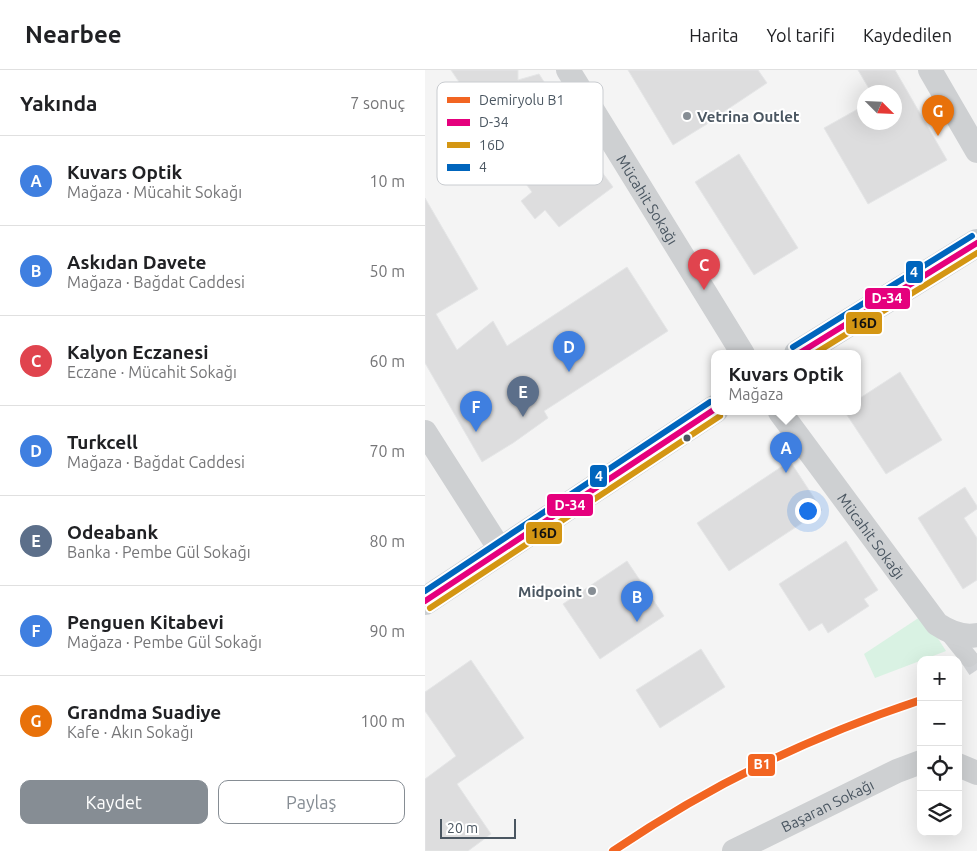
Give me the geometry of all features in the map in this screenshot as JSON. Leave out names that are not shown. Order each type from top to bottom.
[{"type":"main road","points":[[804,350],[977,243]]},
{"type":"main road","points":[[425,601],[711,411]]},
{"type":"street","points":[[930,70],[977,151]]},
{"type":"street","name":"Mücahit Sokağı","points":[[570,71],[577,82]]},
{"type":"street","name":"Mücahit Sokağı","points":[[603,125],[741,350]]},
{"type":"street","name":"Mücahit Sokağı","points":[[782,415],[937,624],[948,632]]},
{"type":"street","points":[[425,432],[501,551]]},
{"type":"street","points":[[948,632],[970,636],[977,635]]},
{"type":"street","points":[[948,632],[969,658]]},
{"type":"street","name":"Başaran Sokağı","points":[[734,851],[897,771],[917,764]]},
{"type":"street","points":[[962,767],[977,773]]},
{"type":"green space","points":[[923,615],[946,651],[933,656],[917,656],[917,662],[875,678],[864,654]]},
{"type":"building","points":[[451,70],[518,70],[518,80],[539,74],[544,82],[459,82]]},
{"type":"building","points":[[628,70],[758,70],[767,83],[673,145]]},
{"type":"building","points":[[858,70],[895,70],[947,160],[868,204],[824,128],[857,109],[857,130],[902,130],[902,85],[867,85]]},
{"type":"building","points":[[739,154],[798,248],[754,275],[695,182]]},
{"type":"building","points":[[603,174],[613,187],[559,227],[545,210],[535,219],[521,201],[532,192],[527,185],[603,185]]},
{"type":"building","points":[[425,198],[478,289],[436,314],[457,350],[493,321],[507,346],[627,267],[668,331],[544,411],[548,418],[482,462],[425,363]]},
{"type":"building","points":[[900,372],[942,440],[886,474],[847,415],[861,415],[861,397]]},
{"type":"building","points":[[790,461],[822,510],[729,571],[697,523]]},
{"type":"building","points":[[965,487],[977,506],[977,509],[964,518],[977,538],[977,580],[963,589],[918,518]]},
{"type":"building","points":[[846,541],[878,590],[864,599],[869,606],[828,633],[822,623],[809,631],[779,584]]},
{"type":"building","points":[[627,561],[664,616],[600,659],[563,604]]},
{"type":"building","points":[[701,649],[725,687],[660,728],[636,690]]},
{"type":"building","points":[[471,660],[524,738],[457,784],[491,834],[468,851],[425,851],[425,779],[456,756],[425,711],[425,692]]},
{"type":"tunnel","points":[[969,658],[977,670]]},
{"type":"rail line","name":"B1","points":[[613,851],[687,804],[761,765],[839,730],[918,701]]},
{"type":"transit line","name":"4","points":[[793,347],[972,236]]},
{"type":"transit line","name":"D-34","points":[[804,350],[977,243]]},
{"type":"transit line","name":"16D","points":[[820,350],[977,253]]},
{"type":"transit line","name":"4","points":[[425,591],[710,402]]},
{"type":"transit line","name":"D-34","points":[[425,601],[711,412]]},
{"type":"transit line","name":"16D","points":[[430,608],[720,416]]},
{"type":"place","name":"Vetrina Outlet","points":[[687,116]]},
{"type":"place","name":"Grandma Suadiye","points":[[938,136]]},
{"type":"place","name":"Kalyon Eczanesi","points":[[704,290]]},
{"type":"place","name":"Turkcell","points":[[569,372]]},
{"type":"place","name":"Odeabank","points":[[523,417]]},
{"type":"place","name":"Penguen Kitabevi","points":[[476,432]]},
{"type":"place","name":"Kuvars Optik","points":[[786,473]]},
{"type":"place","name":"Midpoint","points":[[592,591]]},
{"type":"place","name":"Askıdan Davete","points":[[637,622]]}]
